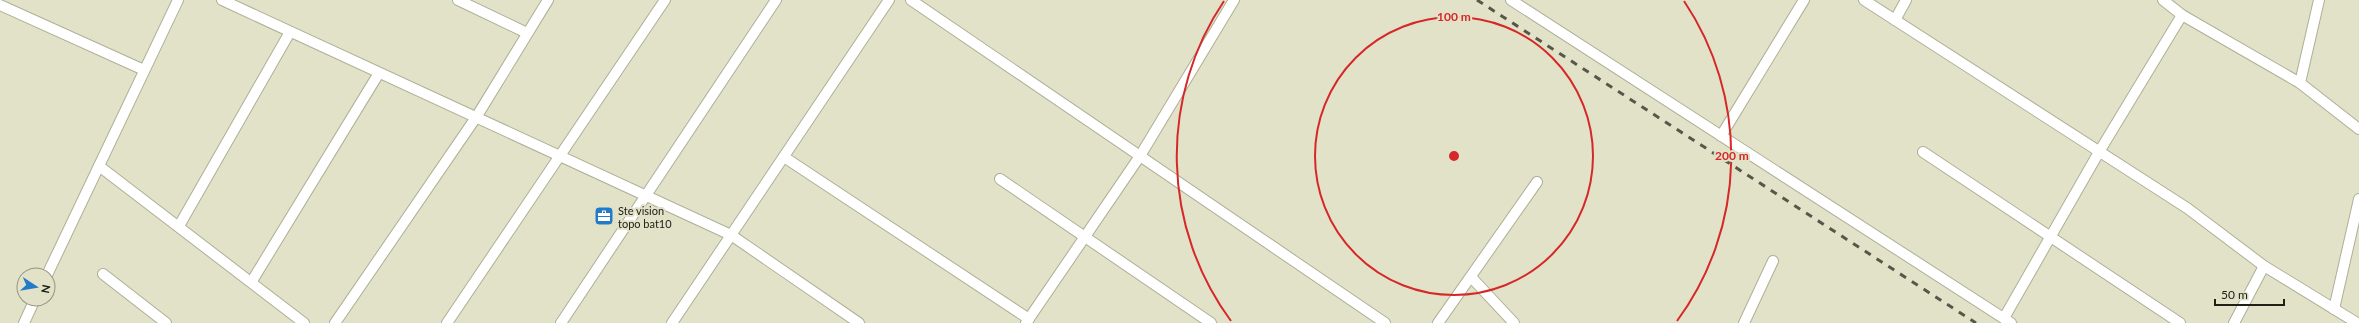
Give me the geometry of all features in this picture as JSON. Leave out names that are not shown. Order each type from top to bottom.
[{"type":"street","points":[[51,267],[178,0]]},
{"type":"street","points":[[222,0],[477,116],[559,157],[731,236],[859,323]]},
{"type":"street","points":[[458,0],[526,33]]},
{"type":"street","points":[[335,323],[477,116],[526,33],[548,0]]},
{"type":"street","points":[[447,323],[665,0]]},
{"type":"street","points":[[561,323],[776,0]]},
{"type":"street","points":[[672,323],[889,0]]},
{"type":"street","points":[[911,0],[1386,323]]},
{"type":"street","points":[[784,157],[1027,321],[1140,156],[1234,0]]},
{"type":"street","points":[[1511,0],[2007,321],[2050,236],[2182,15]]},
{"type":"street","points":[[1721,136],[1804,0]]},
{"type":"street","points":[[1864,0],[2186,208],[2264,266],[2357,323]]},
{"type":"street","points":[[1895,20],[1906,0]]},
{"type":"street","points":[[2163,0],[2182,15],[2300,83],[2359,129]]},
{"type":"street","points":[[2300,83],[2319,0]]},
{"type":"street","points":[[0,5],[144,70]]},
{"type":"street","points":[[179,226],[290,32]]},
{"type":"street","points":[[252,281],[380,72]]},
{"type":"street","points":[[1923,152],[2180,323]]},
{"type":"street","points":[[99,166],[252,281],[304,323]]},
{"type":"street","points":[[1000,179],[1211,323]]},
{"type":"street","points":[[1438,323],[1472,278],[1537,182]]},
{"type":"street","points":[[2334,309],[2359,199]]},
{"type":"street","points":[[1744,323],[1773,261]]},
{"type":"street","points":[[2234,323],[2264,266]]},
{"type":"street","points":[[103,274],[166,323]]},
{"type":"street","points":[[1472,278],[1514,323]]},
{"type":"street","points":[[24,323],[31,307]]},
{"type":"railway","points":[[1477,0],[1976,323]]},
{"type":"place","name":"Ste vision topo bat10","points":[[604,216]]}]
